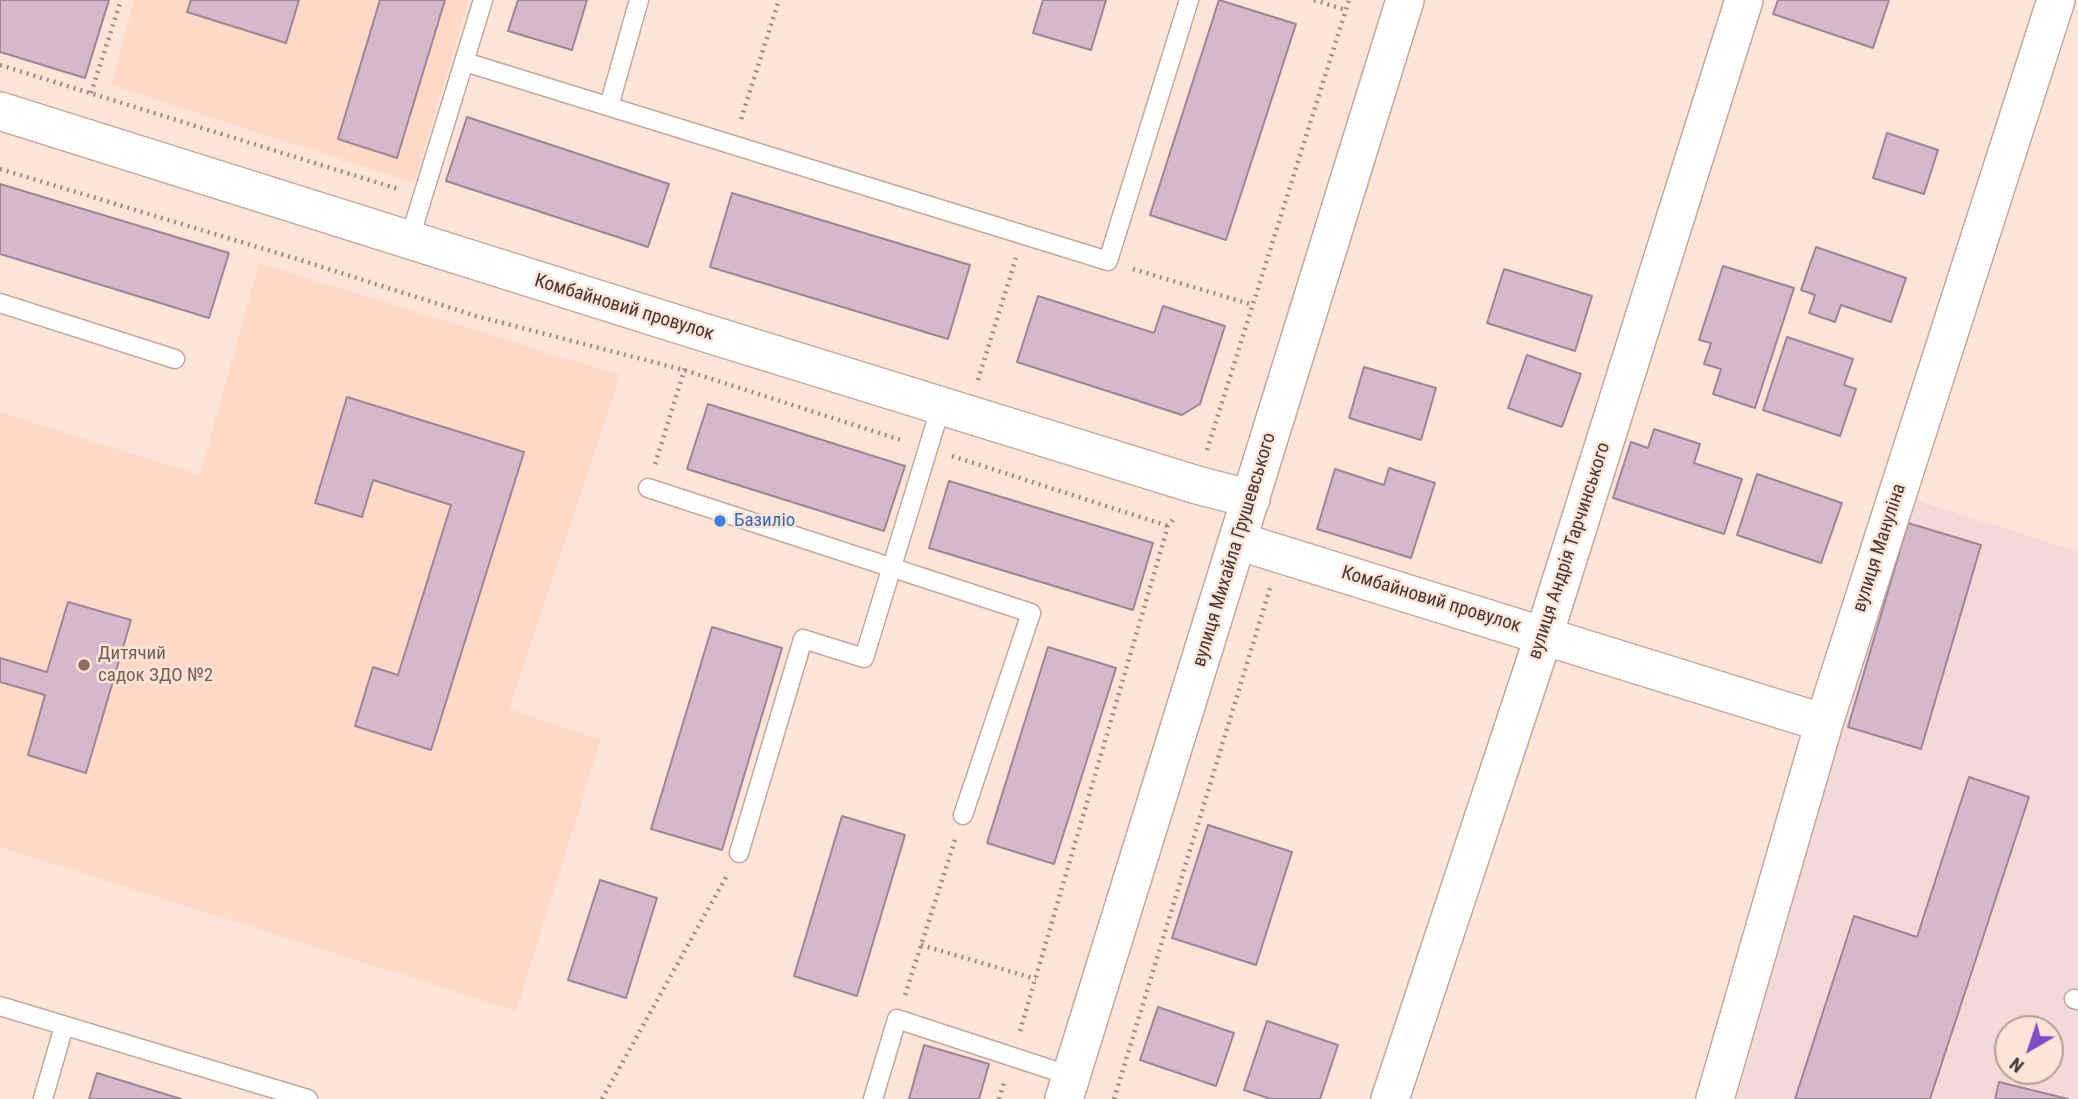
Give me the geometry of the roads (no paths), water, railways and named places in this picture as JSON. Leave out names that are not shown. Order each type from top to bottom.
[{"type":"street","name":"вулиця Михайла Грушевського","points":[[1068,1087],[1405,0]]},
{"type":"street","name":"вулиця Андрія Тарчинського","points":[[1390,1099],[1544,635],[1744,0]]},
{"type":"street","name":"вулиця Мануліна","points":[[1715,1099],[1824,723],[2056,0]]},
{"type":"street","name":"Комбайновий провулок","points":[[0,111],[409,241],[1197,485],[1251,499]]},
{"type":"street","name":"Комбайновий провулок","points":[[1238,541],[1824,723]]},
{"type":"lane","points":[[409,241],[483,0]]},
{"type":"lane","points":[[608,106],[639,0]]},
{"type":"lane","points":[[465,62],[1108,261],[1189,0]]},
{"type":"lane","points":[[0,303],[175,359]]},
{"type":"lane","points":[[739,853],[803,639],[864,658],[928,449],[954,410]]},
{"type":"lane","points":[[648,488],[1031,613],[963,816]]},
{"type":"lane","points":[[0,1006],[307,1099]]},
{"type":"lane","points":[[873,1099],[897,1019],[1012,1056],[1068,1087]]},
{"type":"lane","points":[[43,1099],[64,1026]]},
{"type":"place","name":"Базиліо","points":[[720,521]]},
{"type":"place","name":"Дитячий садок ЗДО №2","points":[[84,665]]}]
